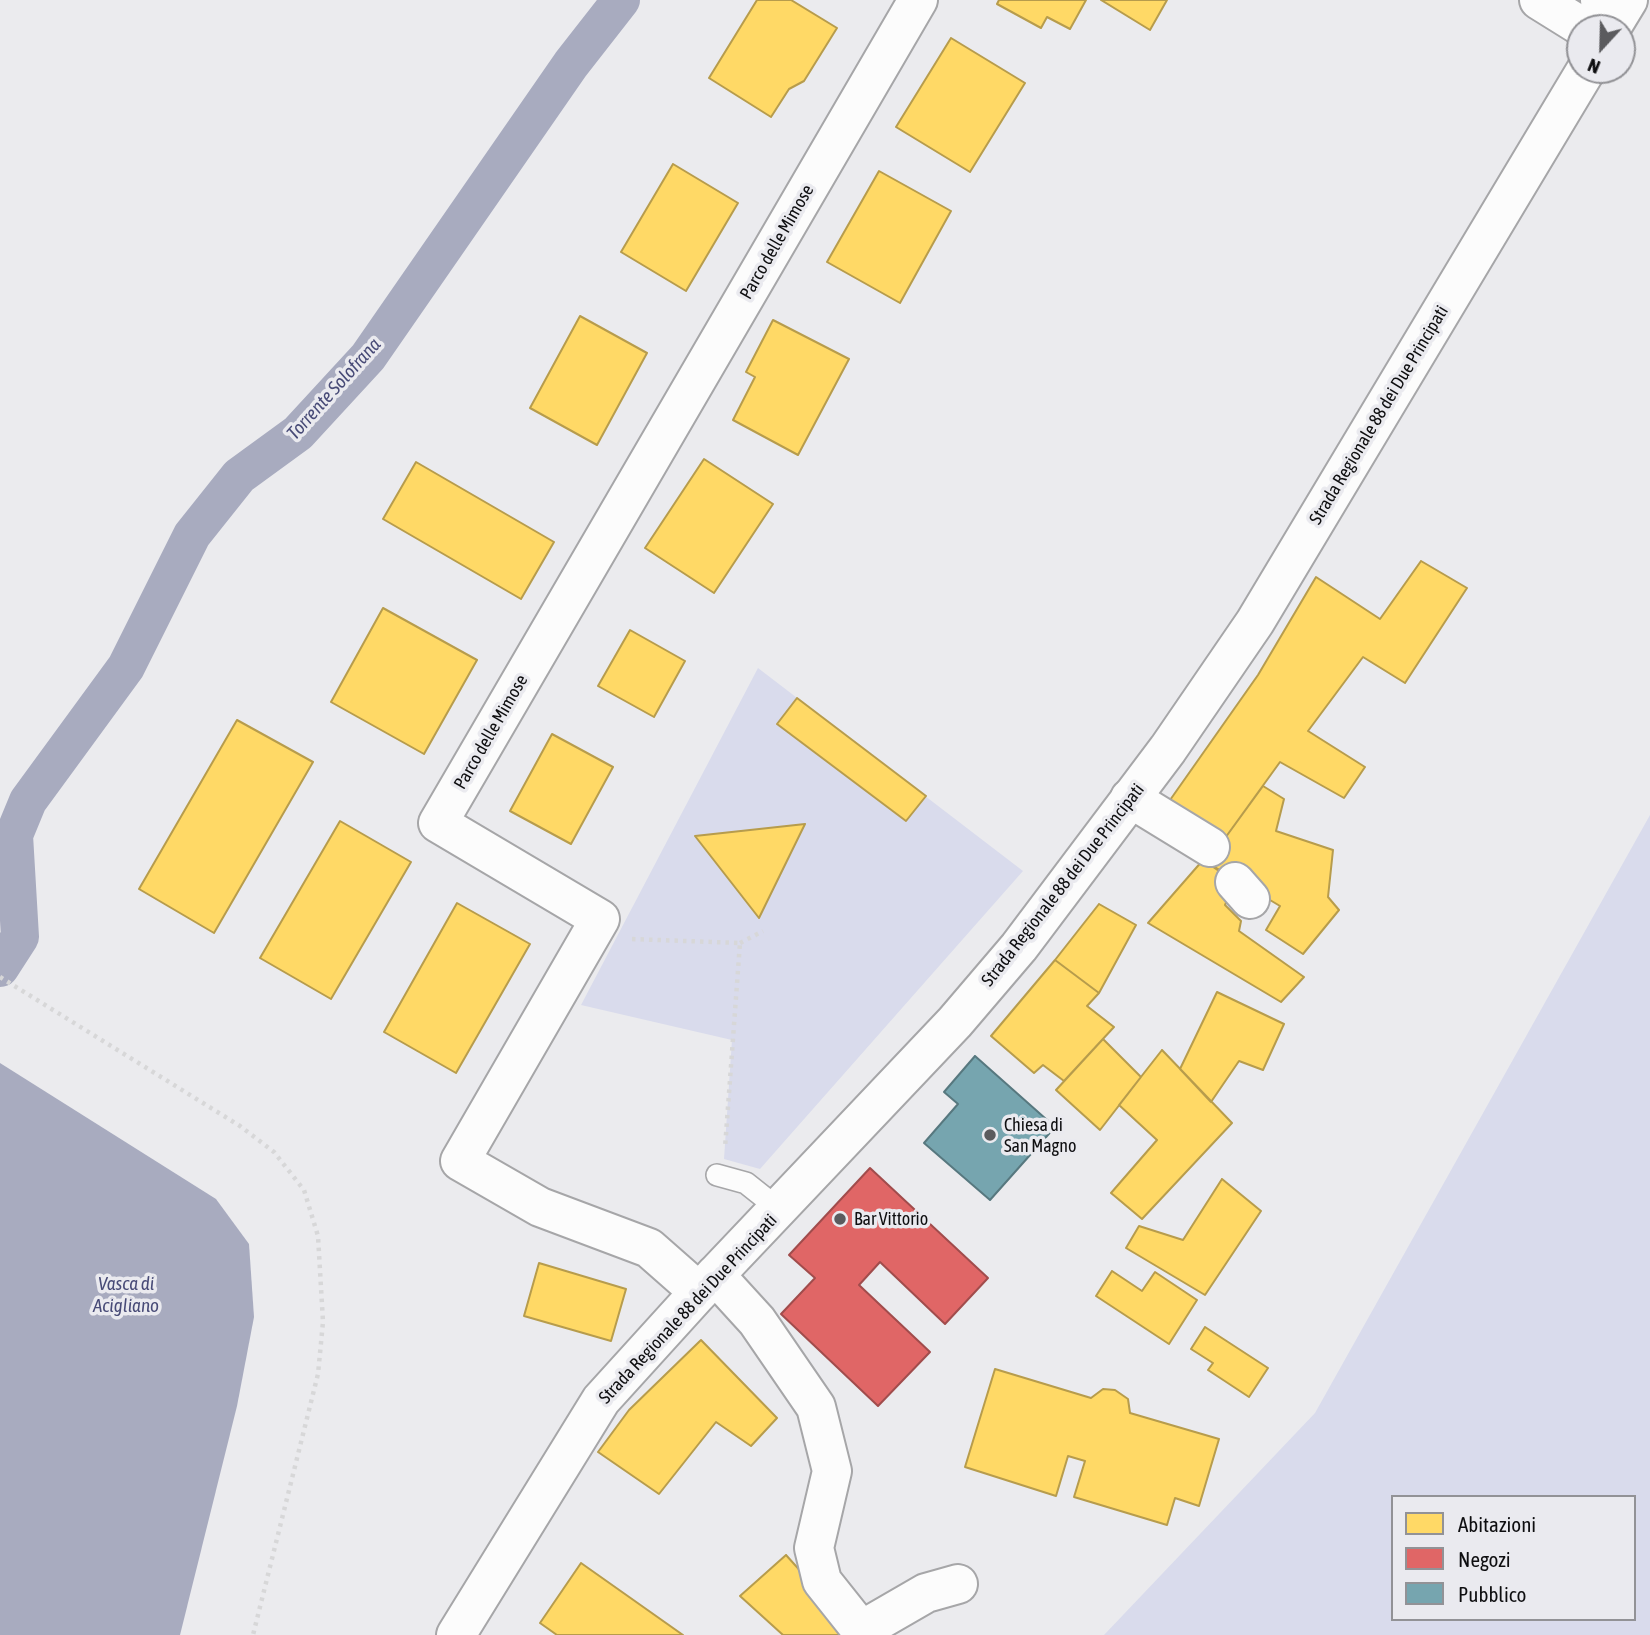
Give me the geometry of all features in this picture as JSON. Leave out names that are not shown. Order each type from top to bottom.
[{"type":"street","name":"Parco delle Mimose","points":[[589,937],[600,919],[439,822],[918,0]]},
{"type":"street","points":[[1539,0],[1566,17]]},
{"type":"street","name":"Strada Regionale 88 dei Due Principati","points":[[456,1635],[601,1400],[707,1284],[956,1022],[1011,957],[1168,749],[1255,622],[1578,84]]},
{"type":"street","points":[[1130,798],[1210,847]]},
{"type":"street","points":[[589,937],[460,1161],[540,1207],[649,1248],[707,1284],[757,1321],[816,1407],[831,1471],[814,1548],[822,1581],[863,1633],[926,1593],[958,1584]]},
{"type":"lane","points":[[720,1167],[746,1183],[780,1210]]},
{"type":"path","points":[[589,937],[740,943],[763,931]]},
{"type":"path","points":[[720,1167],[740,943]]},
{"type":"path","points":[[0,977],[240,1126],[274,1152],[304,1190],[318,1236],[323,1322],[318,1374],[253,1635]]},
{"type":"shaded area","points":[[758,668],[1023,871],[760,1169],[724,1159],[732,1040],[581,1005]]},
{"type":"shaded area","points":[[1650,815],[1650,1635],[1104,1635],[1315,1413]]},
{"type":"water","name":"Vasca di Acigliano","points":[[0,1063],[216,1199],[249,1244],[254,1317],[237,1406],[180,1635],[0,1635]]},
{"type":"building: Abitazioni","points":[[757,0],[791,0],[837,28],[804,81],[789,89],[771,117],[709,78]]},
{"type":"building: Abitazioni","points":[[999,0],[1086,0],[1070,29],[1047,17],[1041,28],[997,4]]},
{"type":"building: Abitazioni","points":[[1101,0],[1167,0],[1150,30]]},
{"type":"building: Abitazioni","points":[[951,38],[1025,83],[970,172],[896,127]]},
{"type":"building: Abitazioni","points":[[673,164],[738,203],[686,291],[621,252]]},
{"type":"building: Abitazioni","points":[[879,171],[951,211],[900,303],[827,262]]},
{"type":"building: Abitazioni","points":[[580,316],[647,353],[597,445],[530,408]]},
{"type":"building: Abitazioni","points":[[773,320],[849,359],[798,455],[733,420],[755,377],[746,372]]},
{"type":"building: Abitazioni","points":[[704,459],[773,504],[714,593],[645,548]]},
{"type":"building: Abitazioni","points":[[416,462],[554,542],[521,599],[383,519]]},
{"type":"building: Abitazioni","points":[[1421,561],[1467,588],[1405,683],[1363,657],[1308,731],[1365,767],[1344,798],[1280,762],[1220,845],[1163,810],[1258,675],[1316,577],[1380,619]]},
{"type":"building: Abitazioni","points":[[383,608],[477,660],[424,754],[331,702]]},
{"type":"building: Abitazioni","points":[[630,630],[685,661],[654,717],[598,686]]},
{"type":"building: Abitazioni","points":[[797,698],[926,796],[906,821],[777,724]]},
{"type":"building: Abitazioni","points":[[237,720],[313,762],[214,933],[139,889]]},
{"type":"building: Abitazioni","points":[[552,734],[613,767],[571,844],[510,811]]},
{"type":"building: Abitazioni","points":[[1263,786],[1284,799],[1276,831],[1333,850],[1328,897],[1339,910],[1303,954],[1266,930],[1280,906],[1203,860],[1220,845]]},
{"type":"building: Abitazioni","points":[[340,821],[411,862],[331,999],[260,958]]},
{"type":"building: Abitazioni","points":[[805,824],[759,918],[695,836]]},
{"type":"building: Abitazioni","points":[[1203,860],[1235,882],[1225,905],[1241,921],[1239,931],[1304,977],[1281,1002],[1148,923]]},
{"type":"building: Abitazioni","points":[[457,903],[530,944],[456,1073],[384,1032]]},
{"type":"building: Abitazioni","points":[[1099,904],[1136,925],[1099,993],[1055,960]]},
{"type":"building: Abitazioni","points":[[1055,960],[1099,993],[1087,1006],[1114,1027],[1064,1081],[1043,1065],[1034,1073],[991,1036]]},
{"type":"building: Abitazioni","points":[[1217,992],[1284,1024],[1263,1070],[1239,1061],[1211,1102],[1180,1069]]},
{"type":"building: Abitazioni","points":[[1103,1039],[1141,1077],[1100,1130],[1056,1090]]},
{"type":"building: Abitazioni","points":[[1162,1050],[1232,1123],[1142,1219],[1111,1193],[1157,1140],[1119,1105]]},
{"type":"building: Abitazioni","points":[[1222,1179],[1261,1211],[1205,1295],[1126,1248],[1139,1226],[1183,1240]]},
{"type":"building: Abitazioni","points":[[539,1263],[626,1289],[611,1341],[524,1316]]},
{"type":"building: Abitazioni","points":[[1112,1271],[1142,1291],[1155,1272],[1197,1300],[1169,1344],[1096,1296]]},
{"type":"building: Abitazioni","points":[[1205,1327],[1268,1368],[1249,1397],[1208,1370],[1213,1363],[1191,1349]]},
{"type":"building: Abitazioni","points":[[701,1340],[777,1418],[751,1446],[716,1422],[659,1494],[598,1452],[629,1410]]},
{"type":"building: Abitazioni","points":[[995,1369],[1091,1398],[1103,1389],[1115,1390],[1128,1399],[1130,1413],[1219,1439],[1199,1506],[1175,1498],[1167,1525],[1074,1497],[1085,1461],[1068,1456],[1056,1496],[965,1467]]},
{"type":"building: Abitazioni","points":[[786,1555],[858,1635],[783,1635],[740,1596]]},
{"type":"building: Abitazioni","points":[[581,1563],[683,1635],[557,1635],[540,1623]]},
{"type":"building: Negozi","points":[[870,1168],[988,1278],[945,1324],[880,1262],[859,1285],[930,1352],[878,1406],[781,1314],[815,1278],[789,1255]]},
{"type":"building: Pubblico","name":"Chiesa di San Magno","points":[[975,1056],[1055,1127],[990,1200],[924,1143],[958,1104],[944,1092]]},
{"type":"waterway","name":"Torrente Solofrana","points":[[0,968],[20,937],[14,835],[28,801],[126,667],[192,535],[239,476],[298,433],[368,357],[571,64],[621,0]]},
{"type":"place","name":"Chiesa di San Magno","points":[[990,1135]]},
{"type":"place","name":"Bar Vittorio","points":[[840,1219]]}]
